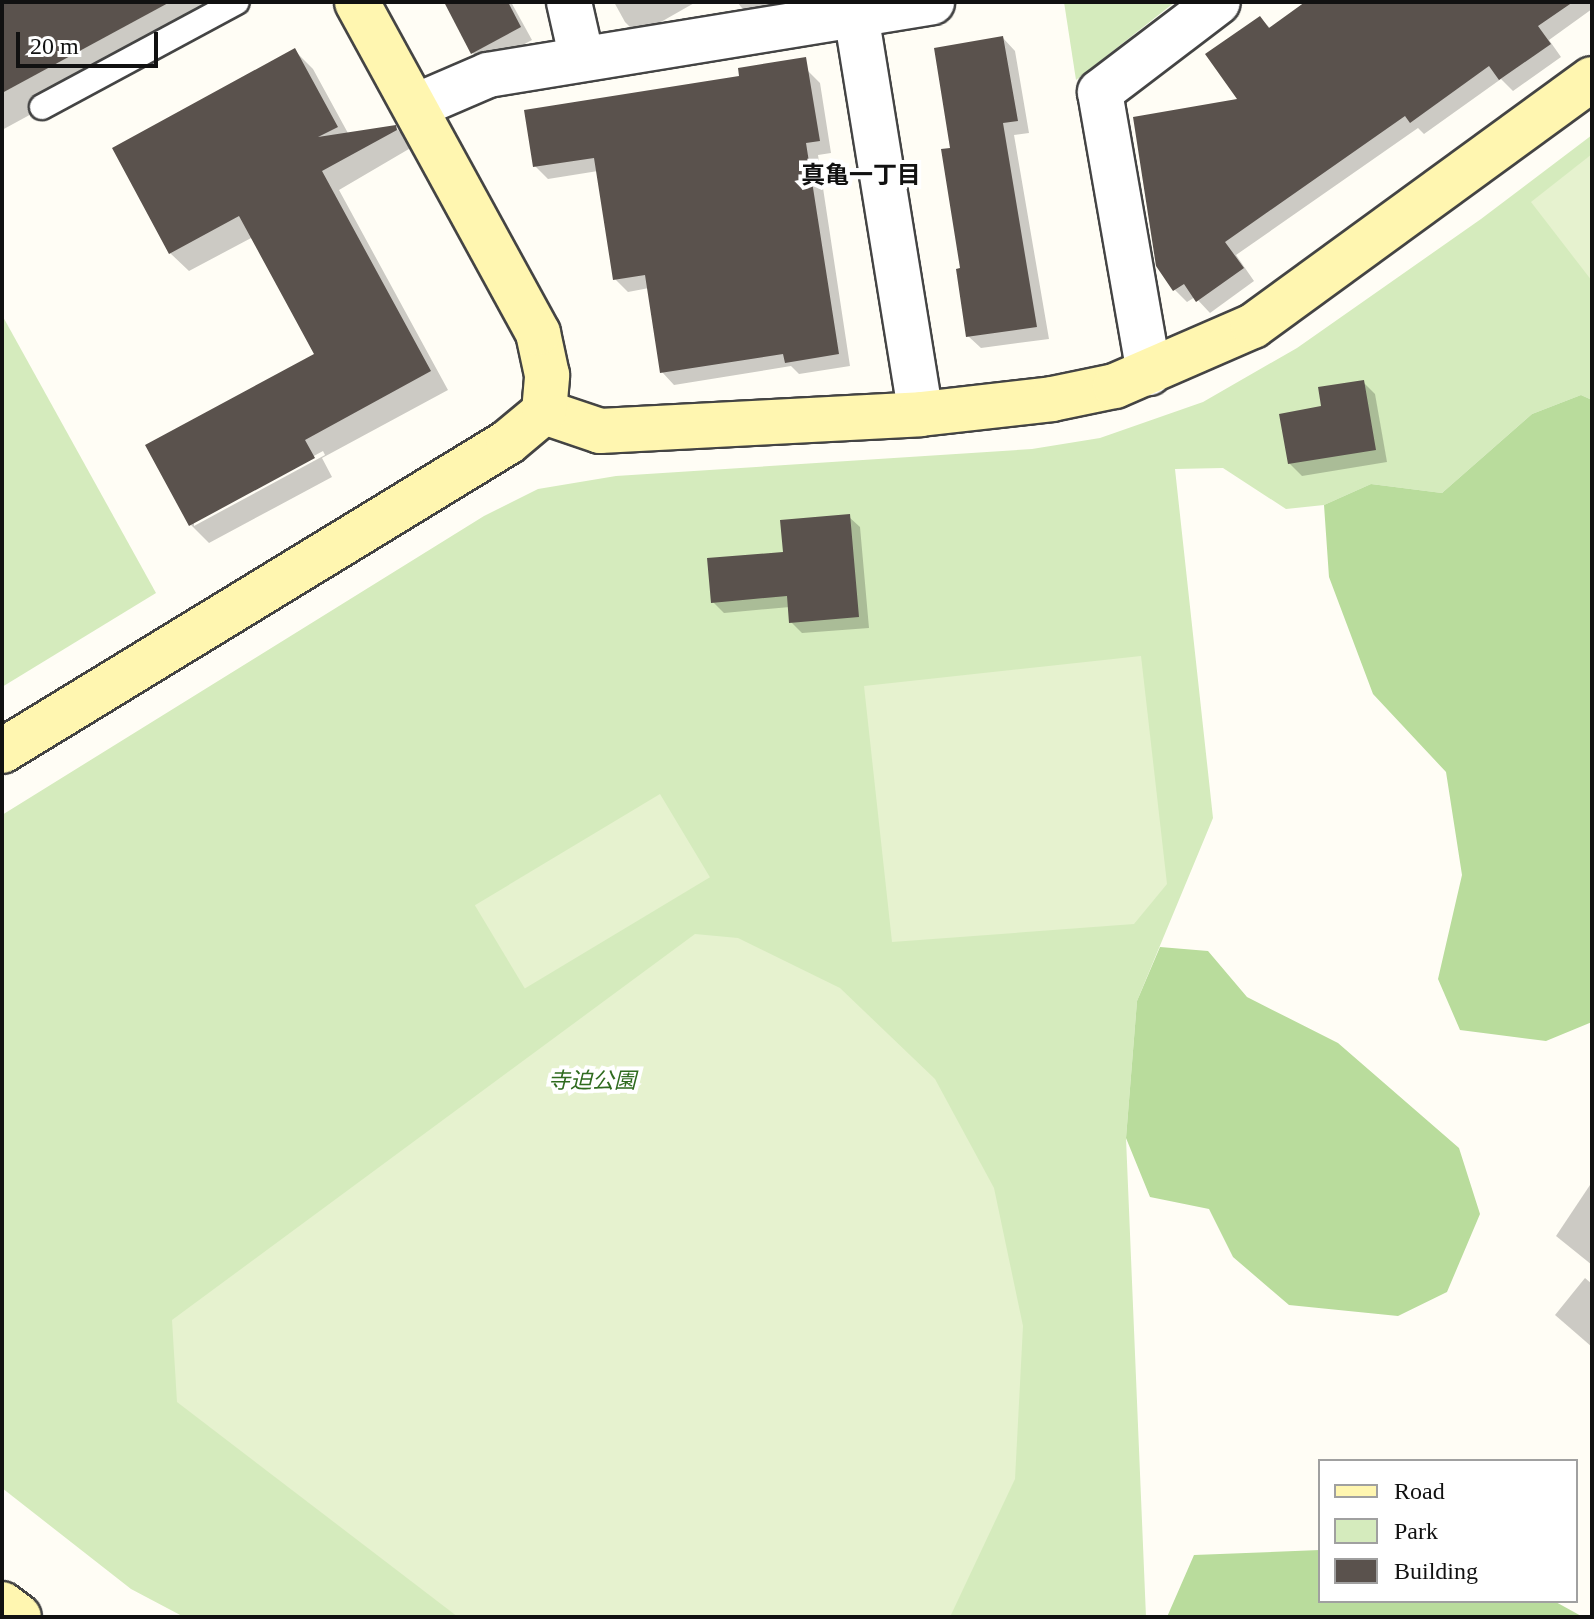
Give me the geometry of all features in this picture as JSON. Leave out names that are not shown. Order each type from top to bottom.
[{"type":"street","points":[[2,751],[508,442],[544,412],[547,375],[538,333],[357,2]]},
{"type":"street","points":[[569,2],[582,59]]},
{"type":"street","points":[[416,106],[488,75],[856,8],[932,2]]},
{"type":"street","points":[[1149,373],[1100,92],[1218,2]]},
{"type":"street","points":[[856,8],[921,414]]},
{"type":"street","points":[[544,412],[600,431],[921,414],[1052,399],[1115,386],[1253,326],[1592,79]]},
{"type":"street","points":[[2,1604],[19,1617]]},
{"type":"lane","points":[[42,107],[237,2]]},
{"type":"green space","points":[[1064,2],[1175,2],[1076,80]]},
{"type":"green space","name":"寺迫公園","points":[[1592,135],[1592,400],[1581,395],[1532,414],[1442,493],[1371,484],[1324,505],[1286,509],[1223,468],[1175,469],[1213,818],[1137,1001],[1126,1138],[1146,1617],[184,1617],[131,1589],[2,1488],[2,815],[484,516],[538,489],[616,476],[1032,449],[1100,438],[1203,402],[1297,348],[1481,219]]},
{"type":"green space","points":[[1592,154],[1592,281],[1531,202]]},
{"type":"green space","points":[[2,315],[156,593],[2,687]]},
{"type":"green space","points":[[1581,395],[1592,400],[1592,1022],[1546,1041],[1460,1030],[1438,979],[1462,875],[1446,772],[1373,694],[1329,577],[1324,505],[1371,484],[1442,493],[1532,414]]},
{"type":"green space","points":[[1141,656],[1167,884],[1134,924],[892,942],[864,686]]},
{"type":"green space","points":[[660,794],[710,877],[525,988],[475,905]]},
{"type":"green space","points":[[695,934],[738,938],[840,988],[935,1079],[994,1188],[1023,1326],[1015,1479],[950,1617],[458,1617],[177,1402],[172,1320]]},
{"type":"green space","points":[[1160,947],[1208,951],[1247,997],[1338,1043],[1459,1148],[1480,1214],[1447,1292],[1398,1316],[1289,1305],[1233,1257],[1209,1209],[1150,1197],[1126,1138],[1137,1001]]},
{"type":"green space","points":[[1318,1550],[1318,1603],[1558,1603],[1583,1617],[1167,1617],[1194,1555]]},
{"type":"building","points":[[2,2],[170,2],[2,93]]},
{"type":"building","points":[[444,2],[508,2],[521,27],[471,54]]},
{"type":"building","points":[[1305,2],[1573,2],[1538,26],[1551,44],[1499,80],[1489,66],[1410,123],[1405,116],[1225,242],[1244,268],[1196,302],[1184,284],[1173,291],[1156,266],[1133,117],[1237,99],[1205,54],[1260,16],[1269,28]]},
{"type":"building","points":[[1003,36],[1018,121],[1003,123],[1037,327],[966,337],[956,269],[960,268],[941,149],[950,148],[934,48]]},
{"type":"building","points":[[295,48],[338,127],[318,137],[396,125],[397,130],[322,171],[431,371],[305,440],[315,458],[189,526],[145,445],[314,354],[239,216],[169,254],[112,148]]},
{"type":"building","points":[[806,57],[820,141],[806,143],[839,354],[785,363],[783,354],[660,373],[645,275],[613,280],[594,158],[533,167],[524,110],[739,76],[738,68]]},
{"type":"building","points":[[1364,380],[1376,450],[1288,464],[1279,414],[1321,406],[1318,387]]},
{"type":"building","points":[[850,514],[859,617],[789,623],[787,596],[711,603],[707,558],[783,552],[780,520]]},
{"type":"district","name":"真亀一丁目","points":[[861,176]]}]
